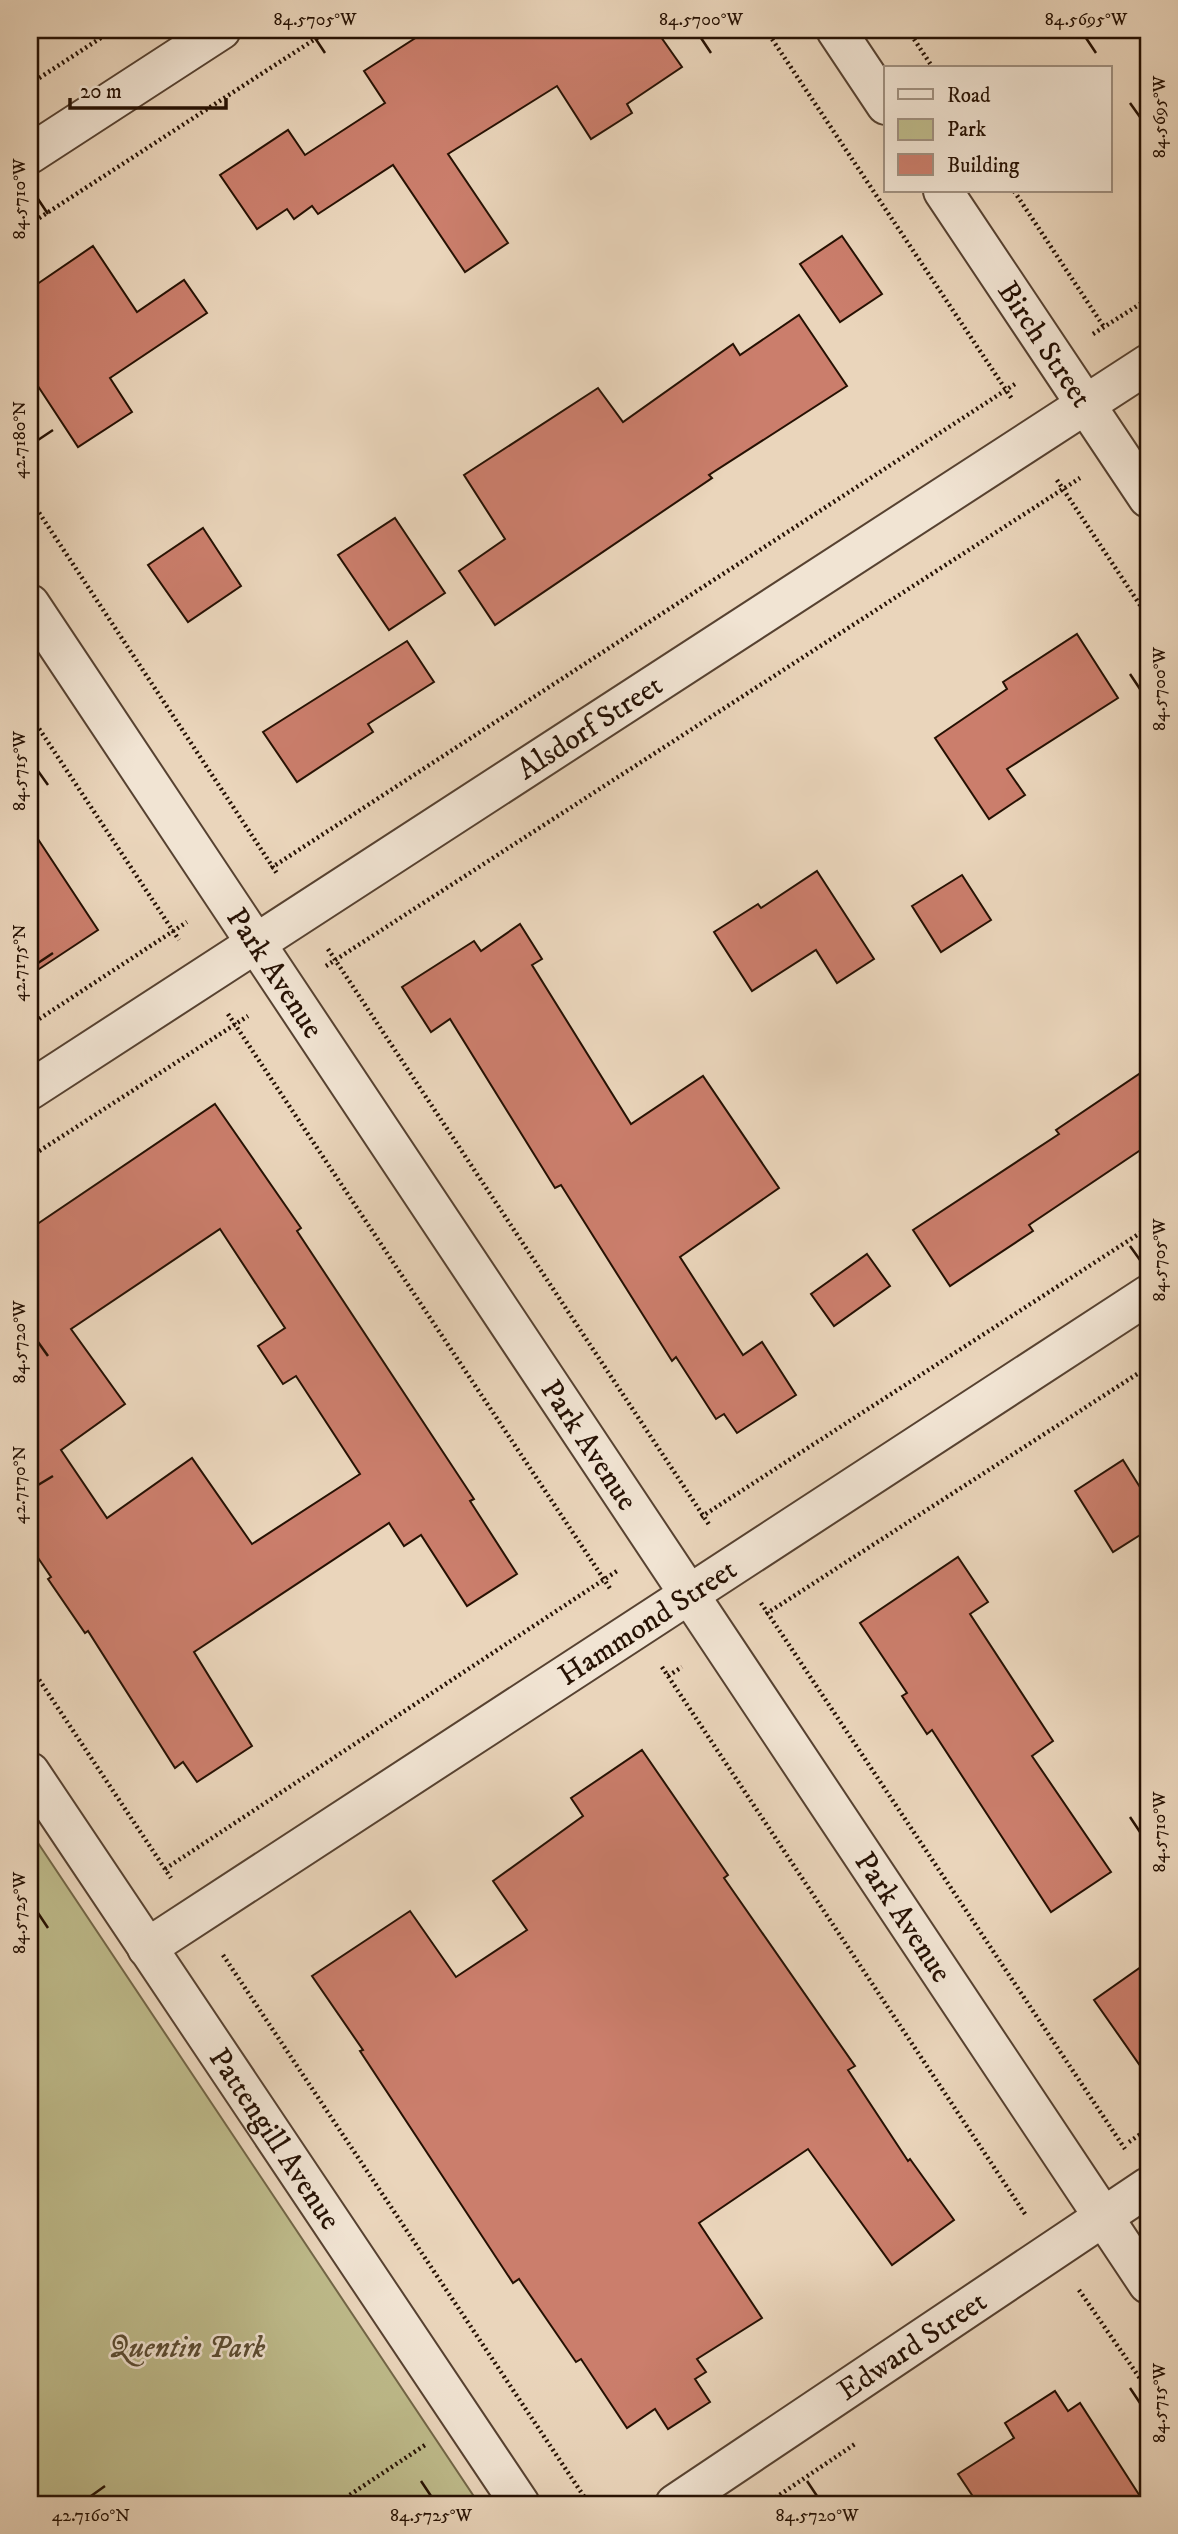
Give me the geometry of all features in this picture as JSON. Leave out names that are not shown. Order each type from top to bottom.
[{"type":"street","points":[[30,154],[221,30]]},
{"type":"street","points":[[836,30],[884,102]]},
{"type":"street","name":"Birch Street","points":[[944,192],[1148,498]]},
{"type":"street","name":"Alsdorf Street","points":[[30,1090],[1142,368]]},
{"type":"street","name":"Park Avenue","points":[[30,604],[1148,2284]]},
{"type":"street","name":"Hammond Street","points":[[146,1948],[1148,1295]]},
{"type":"street","name":"Pattengill Avenue","points":[[30,1772],[520,2504]]},
{"type":"street","name":"Edward Street","points":[[675,2504],[1103,2218],[1139,2171]]},
{"type":"path","points":[[30,84],[114,30]]},
{"type":"path","points":[[30,224],[329,30]]},
{"type":"path","points":[[766,30],[1007,390],[1062,489],[1148,617]]},
{"type":"path","points":[[908,30],[932,66]]},
{"type":"path","points":[[1015,192],[1104,328],[1142,368]]},
{"type":"path","points":[[30,1025],[1054,357],[1148,299]]},
{"type":"path","points":[[30,1157],[1119,454]]},
{"type":"path","points":[[30,499],[1139,2171]]},
{"type":"path","points":[[30,715],[1052,2252],[1148,2390]]},
{"type":"path","points":[[668,1676],[1148,1367]]},
{"type":"path","points":[[30,1666],[589,2504]]},
{"type":"path","points":[[336,2504],[463,2420]]},
{"type":"green space","name":"Quentin Park","points":[[30,1831],[479,2504],[30,2504]]},
{"type":"building","points":[[428,30],[656,30],[682,67],[627,104],[632,113],[591,139],[557,86],[448,154],[508,243],[465,272],[393,165],[318,214],[312,206],[294,219],[287,209],[257,229],[220,175],[288,130],[305,155],[385,103],[364,71]]},
{"type":"building","points":[[842,236],[882,294],[840,322],[800,264]]},
{"type":"building","points":[[93,246],[137,312],[184,280],[207,313],[110,378],[132,412],[78,447],[30,374],[30,289]]},
{"type":"building","points":[[799,315],[847,386],[709,475],[712,478],[495,625],[459,571],[505,539],[464,475],[598,388],[623,422],[733,344],[740,355]]},
{"type":"building","points":[[395,518],[445,593],[389,630],[338,555]]},
{"type":"building","points":[[203,528],[241,586],[188,622],[148,565]]},
{"type":"building","points":[[1077,634],[1118,698],[1007,769],[1025,795],[989,819],[935,738],[1007,689],[1003,682]]},
{"type":"building","points":[[407,641],[434,682],[368,724],[373,732],[297,782],[263,732]]},
{"type":"building","points":[[30,827],[98,930],[30,975]]},
{"type":"building","points":[[817,871],[874,959],[837,983],[816,950],[752,991],[714,932],[758,904],[761,908]]},
{"type":"building","points":[[962,875],[991,920],[941,952],[912,906]]},
{"type":"building","points":[[520,924],[542,959],[532,965],[631,1124],[703,1076],[779,1188],[680,1257],[743,1355],[762,1342],[796,1395],[737,1433],[724,1414],[716,1419],[676,1357],[672,1361],[561,1185],[555,1188],[450,1019],[431,1032],[402,987],[474,941],[481,951]]},
{"type":"building","points":[[1148,1068],[1148,1145],[1029,1225],[1033,1231],[950,1286],[913,1230],[1059,1134],[1056,1130]]},
{"type":"building","points":[[215,1104],[301,1228],[297,1231],[474,1499],[470,1501],[517,1574],[467,1606],[421,1535],[404,1546],[389,1523],[194,1652],[252,1746],[197,1782],[183,1762],[175,1768],[88,1631],[85,1633],[48,1579],[51,1577],[30,1546],[30,1229]],"holes":[[[220,1229],[285,1328],[258,1346],[283,1384],[296,1376],[360,1474],[252,1544],[192,1458],[107,1518],[61,1450],[125,1404],[71,1329]]]},
{"type":"building","points":[[867,1254],[890,1286],[834,1326],[811,1294]]},
{"type":"building","points":[[1123,1460],[1148,1500],[1148,1530],[1113,1552],[1075,1491]]},
{"type":"building","points":[[958,1557],[988,1602],[970,1614],[1053,1741],[1032,1756],[1111,1872],[1051,1912],[932,1730],[927,1734],[902,1696],[907,1693],[860,1623]]},
{"type":"building","points":[[642,1750],[728,1875],[724,1878],[855,2066],[848,2070],[908,2161],[910,2159],[954,2220],[892,2265],[808,2149],[699,2223],[762,2318],[697,2359],[706,2372],[695,2379],[710,2402],[668,2429],[655,2409],[627,2428],[581,2359],[576,2362],[519,2279],[513,2283],[360,2051],[363,2050],[312,1976],[410,1911],[456,1977],[527,1930],[493,1881],[583,1816],[571,1798]]},
{"type":"building","points":[[1148,1962],[1148,2077],[1094,2000]]},
{"type":"building","points":[[1055,2391],[1068,2411],[1080,2403],[1145,2504],[978,2504],[958,2474],[1014,2438],[1005,2423]]}]
